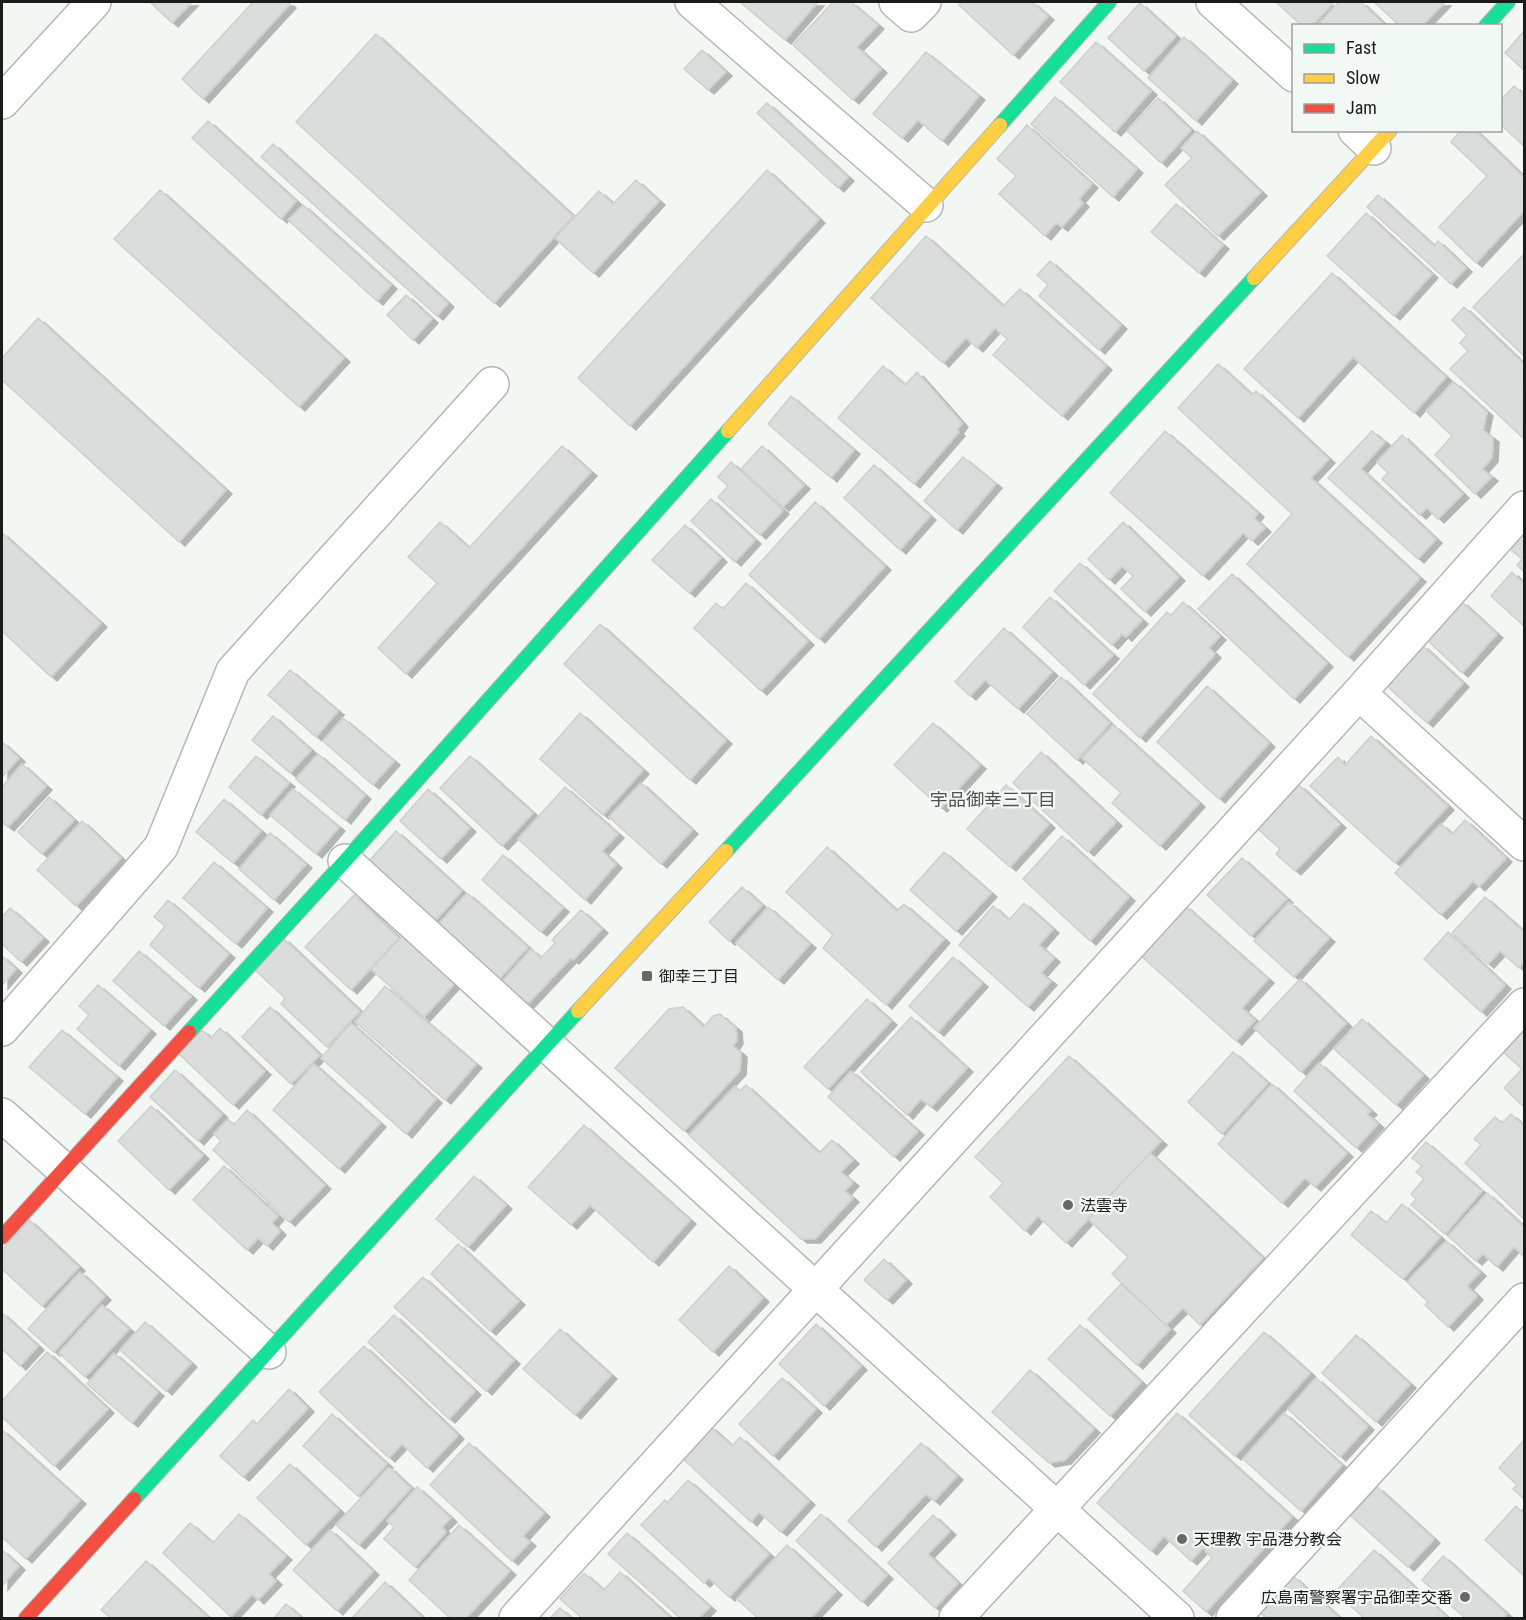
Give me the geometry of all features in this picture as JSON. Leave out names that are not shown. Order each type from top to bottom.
[{"type":"street","points":[[2,102],[94,2]]},
{"type":"street","points":[[692,2],[926,205]]},
{"type":"street","points":[[896,2],[911,15],[924,2]]},
{"type":"street","points":[[2,1237],[345,861],[926,205],[1109,2]]},
{"type":"street","points":[[1213,2],[1292,74]]},
{"type":"street","points":[[1488,24],[1508,2]]},
{"type":"street","points":[[26,1618],[1373,136]]},
{"type":"street","points":[[2,1029],[161,847],[233,671],[492,384]]},
{"type":"street","points":[[516,1618],[1359,693],[1524,508]]},
{"type":"street","points":[[1359,693],[1524,844]]},
{"type":"street","points":[[345,861],[1177,1618]]},
{"type":"street","points":[[956,1618],[1524,1005]]},
{"type":"street","points":[[2,1115],[269,1352]]},
{"type":"street","points":[[1233,1618],[1524,1300]]},
{"type":"building","points":[[150,2],[192,2],[172,23]]},
{"type":"building","points":[[253,2],[288,2],[290,4],[203,99],[182,79]]},
{"type":"building","points":[[740,2],[818,2],[785,40]]},
{"type":"building","points":[[833,2],[851,2],[878,25],[857,47],[881,69],[853,100],[793,45]]},
{"type":"building","points":[[962,2],[1032,2],[1048,16],[1013,55],[959,5]]},
{"type":"building","points":[[1276,2],[1334,2],[1314,24],[1300,24]]},
{"type":"building","points":[[1339,2],[1361,2],[1383,23],[1382,24],[1319,24]]},
{"type":"building","points":[[1374,2],[1445,2],[1424,24],[1398,24]]},
{"type":"building","points":[[1140,3],[1176,36],[1144,71],[1108,38]]},
{"type":"building","points":[[1524,31],[1524,70],[1505,53]]},
{"type":"building","points":[[376,34],[573,216],[494,303],[296,122]]},
{"type":"building","points":[[1184,37],[1232,80],[1196,121],[1148,78]]},
{"type":"building","points":[[1096,42],[1151,91],[1115,132],[1060,82]]},
{"type":"building","points":[[702,50],[726,72],[708,90],[684,69]]},
{"type":"building","points":[[926,52],[979,96],[942,141],[918,120],[902,138],[873,114]]},
{"type":"building","points":[[1514,86],[1524,95],[1524,146],[1502,126],[1502,99]]},
{"type":"building","points":[[1055,97],[1137,169],[1113,197],[1031,124]]},
{"type":"building","points":[[1158,98],[1191,130],[1161,163],[1127,131]]},
{"type":"building","points":[[767,103],[848,177],[838,188],[757,113]]},
{"type":"building","points":[[208,121],[296,201],[281,219],[192,138]]},
{"type":"building","points":[[1027,125],[1092,184],[1079,199],[1083,203],[1062,227],[1056,223],[1045,236],[999,194],[1016,176],[997,159]]},
{"type":"building","points":[[1197,131],[1261,192],[1218,236],[1165,185],[1192,158],[1181,148]]},
{"type":"building","points":[[1459,132],[1477,132],[1524,177],[1524,211],[1476,263],[1439,227],[1487,176],[1451,142]]},
{"type":"building","points":[[273,144],[448,303],[437,316],[261,157]]},
{"type":"building","points":[[767,170],[819,219],[630,426],[578,378]]},
{"type":"building","points":[[636,180],[659,201],[593,273],[555,238],[599,191],[613,204]]},
{"type":"building","points":[[160,190],[344,358],[299,407],[114,239]]},
{"type":"building","points":[[1378,195],[1434,246],[1438,241],[1466,268],[1451,284],[1367,207]]},
{"type":"building","points":[[1176,204],[1223,245],[1199,273],[1151,232]]},
{"type":"building","points":[[303,205],[391,285],[377,301],[288,220]]},
{"type":"building","points":[[1366,213],[1432,274],[1394,316],[1327,256]]},
{"type":"building","points":[[926,236],[1003,306],[1020,289],[1106,366],[1062,416],[993,355],[1007,339],[995,328],[977,348],[966,338],[943,363],[871,298]]},
{"type":"building","points":[[1524,254],[1524,356],[1473,307]]},
{"type":"building","points":[[1050,261],[1121,325],[1099,350],[1039,296],[1048,285],[1037,275]]},
{"type":"building","points":[[1332,273],[1446,377],[1414,413],[1353,357],[1298,418],[1244,369]]},
{"type":"building","points":[[406,295],[432,319],[413,340],[387,315]]},
{"type":"building","points":[[1464,307],[1524,364],[1523,438],[1450,369],[1468,351],[1460,343],[1467,335],[1452,320]]},
{"type":"building","points":[[38,318],[226,490],[179,542],[2,380],[2,358]]},
{"type":"building","points":[[1218,364],[1252,395],[1256,391],[1329,459],[1311,478],[1420,578],[1348,657],[1247,564],[1292,514],[1178,408]]},
{"type":"building","points":[[883,366],[905,385],[917,372],[962,423],[957,430],[959,432],[914,484],[838,418]]},
{"type":"building","points":[[1454,382],[1487,412],[1483,430],[1493,438],[1492,458],[1482,469],[1492,477],[1475,494],[1435,455],[1452,436],[1426,411]]},
{"type":"building","points":[[791,396],[854,450],[831,478],[768,424]]},
{"type":"building","points":[[1165,431],[1258,513],[1254,518],[1265,528],[1252,541],[1243,533],[1203,576],[1110,493]]},
{"type":"building","points":[[1372,431],[1385,442],[1361,469],[1436,539],[1418,559],[1328,478]]},
{"type":"building","points":[[1402,435],[1463,494],[1438,519],[1427,508],[1420,515],[1382,479],[1388,473],[1377,462]]},
{"type":"building","points":[[562,446],[591,472],[406,674],[378,648],[437,583],[408,557],[440,522],[469,548]]},
{"type":"building","points":[[762,446],[804,485],[783,507],[741,469]]},
{"type":"building","points":[[963,457],[996,484],[957,530],[924,501]]},
{"type":"building","points":[[731,462],[783,510],[760,535],[718,497],[728,486],[718,477]]},
{"type":"building","points":[[874,465],[930,516],[900,550],[844,498]]},
{"type":"building","points":[[711,499],[755,540],[735,562],[691,521]]},
{"type":"building","points":[[815,502],[885,566],[819,639],[749,575]]},
{"type":"building","points":[[1123,522],[1179,577],[1145,612],[1121,589],[1133,576],[1122,566],[1109,580],[1088,559]]},
{"type":"building","points":[[685,525],[721,558],[689,593],[652,560]]},
{"type":"building","points":[[2,533],[101,623],[51,677],[2,631]]},
{"type":"building","points":[[1524,533],[1524,572],[1517,565],[1522,559],[1510,549]]},
{"type":"building","points":[[1080,563],[1142,620],[1126,637],[1122,634],[1112,645],[1054,591]]},
{"type":"building","points":[[1512,572],[1524,584],[1524,626],[1491,596]]},
{"type":"building","points":[[1232,574],[1327,663],[1294,699],[1198,609]]},
{"type":"building","points":[[746,583],[808,641],[761,691],[694,628],[716,603],[723,609]]},
{"type":"building","points":[[1050,597],[1113,655],[1084,685],[1023,627]]},
{"type":"building","points":[[1461,601],[1497,634],[1462,673],[1426,639]]},
{"type":"building","points":[[1183,602],[1220,636],[1209,648],[1215,654],[1140,738],[1093,694],[1167,612],[1171,615]]},
{"type":"building","points":[[600,624],[726,740],[690,780],[564,664]]},
{"type":"building","points":[[1004,628],[1052,672],[1018,709],[985,680],[970,696],[955,682]]},
{"type":"building","points":[[1422,645],[1463,683],[1427,723],[1386,685]]},
{"type":"building","points":[[290,670],[338,711],[316,737],[268,695]]},
{"type":"building","points":[[1061,677],[1110,723],[1077,760],[1027,714]]},
{"type":"building","points":[[1207,686],[1269,743],[1219,799],[1157,742]]},
{"type":"building","points":[[580,713],[643,770],[603,815],[540,759]]},
{"type":"building","points":[[273,716],[311,750],[290,773],[252,740]]},
{"type":"building","points":[[343,718],[394,761],[373,785],[323,741]]},
{"type":"building","points":[[933,723],[980,765],[941,808],[894,765]]},
{"type":"building","points":[[1113,725],[1199,803],[1160,846],[1112,803],[1121,793],[1082,758]]},
{"type":"building","points":[[1371,736],[1448,806],[1395,863],[1310,786],[1338,757],[1345,765]]},
{"type":"building","points":[[2,742],[19,758],[2,777]]},
{"type":"building","points":[[1041,752],[1116,822],[1088,852],[1013,783]]},
{"type":"building","points":[[318,754],[365,795],[345,820],[296,779]]},
{"type":"building","points":[[256,756],[289,783],[261,815],[229,787]]},
{"type":"building","points":[[470,756],[533,813],[502,846],[440,788]]},
{"type":"building","points":[[22,764],[46,786],[8,827],[2,822],[2,787]]},
{"type":"building","points":[[641,783],[692,830],[661,864],[609,817]]},
{"type":"building","points":[[1006,785],[1049,824],[1010,867],[967,829]]},
{"type":"building","points":[[1299,785],[1340,824],[1295,871],[1276,854],[1280,849],[1258,829]]},
{"type":"building","points":[[565,787],[618,834],[602,851],[616,864],[585,900],[518,839]]},
{"type":"building","points":[[293,789],[339,827],[316,854],[270,815]]},
{"type":"building","points":[[428,789],[470,828],[441,859],[400,821]]},
{"type":"building","points":[[49,797],[74,820],[42,854],[18,832]]},
{"type":"building","points":[[224,799],[261,831],[233,863],[196,832]]},
{"type":"building","points":[[1465,820],[1506,858],[1479,887],[1473,881],[1441,915],[1395,873],[1441,824],[1452,834]]},
{"type":"building","points":[[82,821],[121,858],[76,906],[37,870]]},
{"type":"building","points":[[396,831],[462,891],[435,921],[369,861]]},
{"type":"building","points":[[270,833],[306,864],[274,900],[239,869]]},
{"type":"building","points":[[1062,836],[1129,897],[1090,941],[1023,879]]},
{"type":"building","points":[[827,847],[897,911],[904,904],[944,939],[886,1005],[823,948],[833,935],[786,892]]},
{"type":"building","points":[[944,852],[991,893],[956,931],[910,890]]},
{"type":"building","points":[[503,855],[563,908],[541,932],[482,880]]},
{"type":"building","points":[[1242,858],[1287,899],[1251,936],[1207,895]]},
{"type":"building","points":[[214,862],[267,908],[236,944],[183,898]]},
{"type":"building","points":[[742,887],[762,905],[729,941],[709,922]]},
{"type":"building","points":[[467,893],[528,947],[495,984],[434,929]]},
{"type":"building","points":[[354,895],[399,938],[351,990],[305,947]]},
{"type":"building","points":[[1485,897],[1524,932],[1524,961],[1519,968],[1500,951],[1488,964],[1452,933]]},
{"type":"building","points":[[168,900],[229,954],[199,988],[150,945],[165,926],[154,917]]},
{"type":"building","points":[[1289,902],[1329,938],[1294,977],[1254,941]]},
{"type":"building","points":[[1024,903],[1053,929],[1039,945],[1054,958],[1041,973],[1051,981],[1028,1007],[959,945],[993,906],[1009,920]]},
{"type":"building","points":[[1184,905],[1268,979],[1242,1008],[1255,1020],[1236,1041],[1139,954]]},
{"type":"building","points":[[768,907],[810,944],[778,980],[736,943]]},
{"type":"building","points":[[10,908],[43,938],[21,962],[2,944],[2,917]]},
{"type":"building","points":[[581,910],[602,929],[523,1009],[498,986],[531,949],[541,958],[555,943],[552,940]]},
{"type":"building","points":[[1448,932],[1505,985],[1481,1012],[1424,959]]},
{"type":"building","points":[[403,935],[455,983],[424,1017],[371,969]]},
{"type":"building","points":[[283,938],[360,1011],[327,1047],[281,1004],[285,998],[254,969]]},
{"type":"building","points":[[139,951],[191,996],[164,1026],[113,981]]},
{"type":"building","points":[[2,956],[16,969],[2,985]]},
{"type":"building","points":[[953,957],[982,983],[938,1032],[909,1006]]},
{"type":"building","points":[[1300,979],[1346,1023],[1301,1072],[1254,1028]]},
{"type":"building","points":[[98,985],[150,1030],[119,1066],[77,1029],[89,1015],[79,1006]]},
{"type":"building","points":[[385,986],[476,1064],[445,1100],[355,1022]]},
{"type":"building","points":[[867,999],[891,1021],[828,1089],[804,1067]]},
{"type":"building","points":[[270,1007],[320,1055],[291,1084],[242,1037]]},
{"type":"building","points":[[683,1007],[704,1027],[713,1016],[720,1014],[736,1028],[737,1040],[733,1046],[741,1053],[740,1071],[684,1131],[615,1068],[669,1009]]},
{"type":"building","points":[[911,1017],[967,1068],[931,1107],[921,1099],[907,1115],[861,1072]]},
{"type":"building","points":[[1362,1019],[1423,1075],[1396,1105],[1334,1049]]},
{"type":"building","points":[[351,1023],[436,1099],[406,1134],[321,1058]]},
{"type":"building","points":[[220,1028],[265,1071],[233,1105],[179,1054],[202,1030],[211,1038]]},
{"type":"building","points":[[1524,1029],[1524,1107],[1504,1088],[1522,1069],[1503,1052]]},
{"type":"building","points":[[62,1030],[117,1077],[85,1114],[29,1067]]},
{"type":"building","points":[[1233,1052],[1268,1083],[1222,1134],[1188,1102]]},
{"type":"building","points":[[1069,1056],[1161,1141],[1066,1243],[1038,1216],[1025,1231],[990,1197],[1003,1183],[975,1157]]},
{"type":"building","points":[[1319,1063],[1371,1111],[1367,1114],[1378,1124],[1356,1148],[1294,1091]]},
{"type":"building","points":[[314,1064],[380,1123],[339,1169],[273,1110]]},
{"type":"building","points":[[175,1070],[222,1114],[198,1141],[150,1097]]},
{"type":"building","points":[[851,1071],[918,1131],[894,1157],[828,1097]]},
{"type":"building","points":[[1272,1084],[1347,1153],[1315,1187],[1305,1178],[1282,1203],[1218,1144]]},
{"type":"building","points":[[746,1085],[819,1153],[832,1140],[853,1160],[841,1172],[853,1182],[845,1191],[853,1198],[815,1239],[801,1239],[689,1135],[735,1086],[740,1091]]},
{"type":"building","points":[[151,1106],[203,1155],[169,1190],[118,1141]]},
{"type":"building","points":[[247,1110],[325,1185],[289,1222],[213,1150],[221,1141],[214,1134],[228,1119],[234,1125]]},
{"type":"building","points":[[1511,1114],[1524,1126],[1524,1219],[1465,1163],[1481,1145],[1474,1139],[1495,1117],[1502,1123]]},
{"type":"building","points":[[584,1125],[690,1220],[653,1262],[590,1205],[571,1225],[528,1187]]},
{"type":"building","points":[[1426,1142],[1482,1191],[1445,1234],[1411,1205],[1416,1199],[1411,1194],[1424,1179],[1416,1172],[1422,1166],[1412,1158]]},
{"type":"building","points":[[1150,1153],[1263,1258],[1200,1325],[1183,1308],[1166,1325],[1112,1274],[1128,1257],[1088,1219]]},
{"type":"building","points":[[224,1166],[278,1216],[272,1223],[280,1231],[267,1246],[258,1238],[247,1250],[193,1200]]},
{"type":"building","points":[[474,1176],[506,1205],[468,1247],[436,1219]]},
{"type":"building","points":[[1487,1193],[1524,1227],[1524,1257],[1514,1247],[1497,1267],[1483,1254],[1476,1261],[1448,1236]]},
{"type":"building","points":[[1402,1204],[1440,1237],[1403,1279],[1351,1235],[1371,1211],[1386,1223]]},
{"type":"building","points":[[29,1220],[79,1267],[42,1306],[2,1269],[2,1250]]},
{"type":"building","points":[[1446,1241],[1480,1272],[1467,1286],[1477,1296],[1448,1327],[1425,1305],[1428,1302],[1407,1282]]},
{"type":"building","points":[[458,1244],[519,1301],[490,1331],[431,1274]]},
{"type":"building","points":[[884,1259],[906,1280],[887,1300],[864,1280]]},
{"type":"building","points":[[729,1266],[763,1298],[713,1352],[679,1320]]},
{"type":"building","points":[[80,1272],[105,1296],[54,1352],[28,1329]]},
{"type":"building","points":[[423,1277],[514,1360],[486,1391],[394,1307]]},
{"type":"building","points":[[1121,1284],[1170,1329],[1137,1365],[1088,1319]]},
{"type":"building","points":[[102,1305],[129,1329],[85,1377],[59,1353]]},
{"type":"building","points":[[2,1313],[38,1346],[20,1366],[2,1349]]},
{"type":"building","points":[[394,1315],[475,1391],[449,1419],[368,1342]]},
{"type":"building","points":[[145,1322],[191,1363],[166,1391],[120,1350]]},
{"type":"building","points":[[816,1324],[861,1366],[824,1406],[779,1364]]},
{"type":"building","points":[[1080,1325],[1141,1382],[1110,1416],[1048,1359]]},
{"type":"building","points":[[560,1329],[611,1375],[575,1415],[523,1369]]},
{"type":"building","points":[[1264,1332],[1310,1373],[1235,1456],[1189,1415]]},
{"type":"building","points":[[1356,1335],[1410,1384],[1376,1422],[1322,1373]]},
{"type":"building","points":[[364,1346],[458,1435],[427,1468],[402,1444],[389,1458],[319,1392]]},
{"type":"building","points":[[47,1352],[108,1409],[54,1466],[2,1417],[2,1401]]},
{"type":"building","points":[[114,1353],[158,1392],[132,1423],[87,1384]]},
{"type":"building","points":[[1030,1370],[1094,1429],[1065,1460],[1049,1463],[992,1412]]},
{"type":"building","points":[[782,1378],[816,1409],[773,1456],[739,1424]]},
{"type":"building","points":[[1316,1378],[1368,1426],[1340,1457],[1288,1409]]},
{"type":"building","points":[[289,1389],[308,1408],[243,1477],[220,1456],[253,1420],[257,1424]]},
{"type":"building","points":[[1177,1413],[1292,1517],[1206,1612],[1183,1591],[1212,1558],[1203,1548],[1191,1561],[1164,1536],[1151,1551],[1097,1503]]},
{"type":"building","points":[[1284,1413],[1342,1465],[1301,1511],[1243,1459]]},
{"type":"building","points":[[332,1414],[387,1464],[358,1496],[303,1446]]},
{"type":"building","points":[[710,1426],[732,1446],[740,1437],[809,1501],[781,1532],[759,1512],[751,1522],[681,1457]]},
{"type":"building","points":[[2,1430],[80,1500],[26,1559],[2,1537]]},
{"type":"building","points":[[1524,1440],[1524,1499],[1513,1489],[1517,1485],[1499,1468]]},
{"type":"building","points":[[469,1443],[544,1513],[523,1536],[530,1542],[512,1561],[430,1485]]},
{"type":"building","points":[[921,1443],[957,1476],[934,1501],[926,1494],[876,1547],[848,1521]]},
{"type":"building","points":[[290,1464],[339,1510],[306,1545],[257,1498]]},
{"type":"building","points":[[389,1467],[411,1488],[359,1545],[336,1525]]},
{"type":"building","points":[[688,1480],[769,1554],[729,1597],[709,1578],[704,1583],[641,1525],[665,1500],[667,1503]]},
{"type":"building","points":[[417,1487],[451,1518],[442,1527],[446,1532],[415,1567],[384,1539],[394,1527],[387,1521]]},
{"type":"building","points":[[1377,1487],[1434,1539],[1408,1567],[1351,1516]]},
{"type":"building","points":[[1516,1506],[1524,1514],[1524,1576],[1485,1540]]},
{"type":"building","points":[[239,1514],[286,1556],[269,1574],[276,1581],[258,1600],[252,1594],[231,1617],[163,1553],[190,1523],[213,1543]]},
{"type":"building","points":[[821,1514],[887,1575],[862,1602],[796,1541]]},
{"type":"building","points":[[933,1515],[950,1531],[928,1554],[958,1583],[935,1608],[888,1563]]},
{"type":"building","points":[[459,1525],[510,1571],[466,1618],[450,1618],[409,1580]]},
{"type":"building","points":[[330,1530],[373,1571],[337,1611],[293,1570]]},
{"type":"building","points":[[627,1533],[710,1607],[699,1618],[680,1618],[608,1554]]},
{"type":"building","points":[[787,1545],[836,1591],[811,1618],[758,1618],[737,1599]]},
{"type":"building","points":[[2,1550],[19,1566],[2,1586]]},
{"type":"building","points":[[1374,1550],[1448,1618],[1364,1618],[1335,1592]]},
{"type":"building","points":[[1443,1556],[1507,1614],[1503,1618],[1465,1618],[1422,1580]]},
{"type":"building","points":[[146,1561],[209,1618],[111,1618],[101,1610]]},
{"type":"building","points":[[620,1572],[671,1618],[582,1618],[560,1599],[584,1573],[604,1590]]},
{"type":"building","points":[[1293,1576],[1340,1618],[1267,1618],[1260,1613]]},
{"type":"building","points":[[385,1582],[422,1617],[352,1618]]},
{"type":"building","points":[[286,1604],[302,1618],[274,1618]]},
{"type":"building","points":[[560,1608],[571,1618],[550,1618]]},
{"type":"traffic: fast","points":[[1000,125],[1109,2]]},
{"type":"traffic: fast","points":[[1488,24],[1508,2]]},
{"type":"traffic: fast","points":[[726,851],[1254,278]]},
{"type":"traffic: fast","points":[[189,1032],[345,861],[728,431]]},
{"type":"traffic: fast","points":[[134,1499],[578,1011]]},
{"type":"traffic: slow","points":[[728,431],[1000,125]]},
{"type":"traffic: slow","points":[[1254,278],[1388,132]]},
{"type":"traffic: slow","points":[[578,1011],[726,851]]},
{"type":"traffic: jam","points":[[2,1237],[189,1032]]},
{"type":"traffic: jam","points":[[26,1618],[134,1499]]},
{"type":"place","name":"御幸三丁目","points":[[647,976]]},
{"type":"place","name":"法雲寺","points":[[1068,1205]]},
{"type":"place","name":"天理教 宇品港分教会","points":[[1182,1539]]},
{"type":"place","name":"広島南警察署宇品御幸交番","points":[[1465,1597]]},
{"type":"district","name":"宇品御幸三丁目","points":[[993,799]]}]
